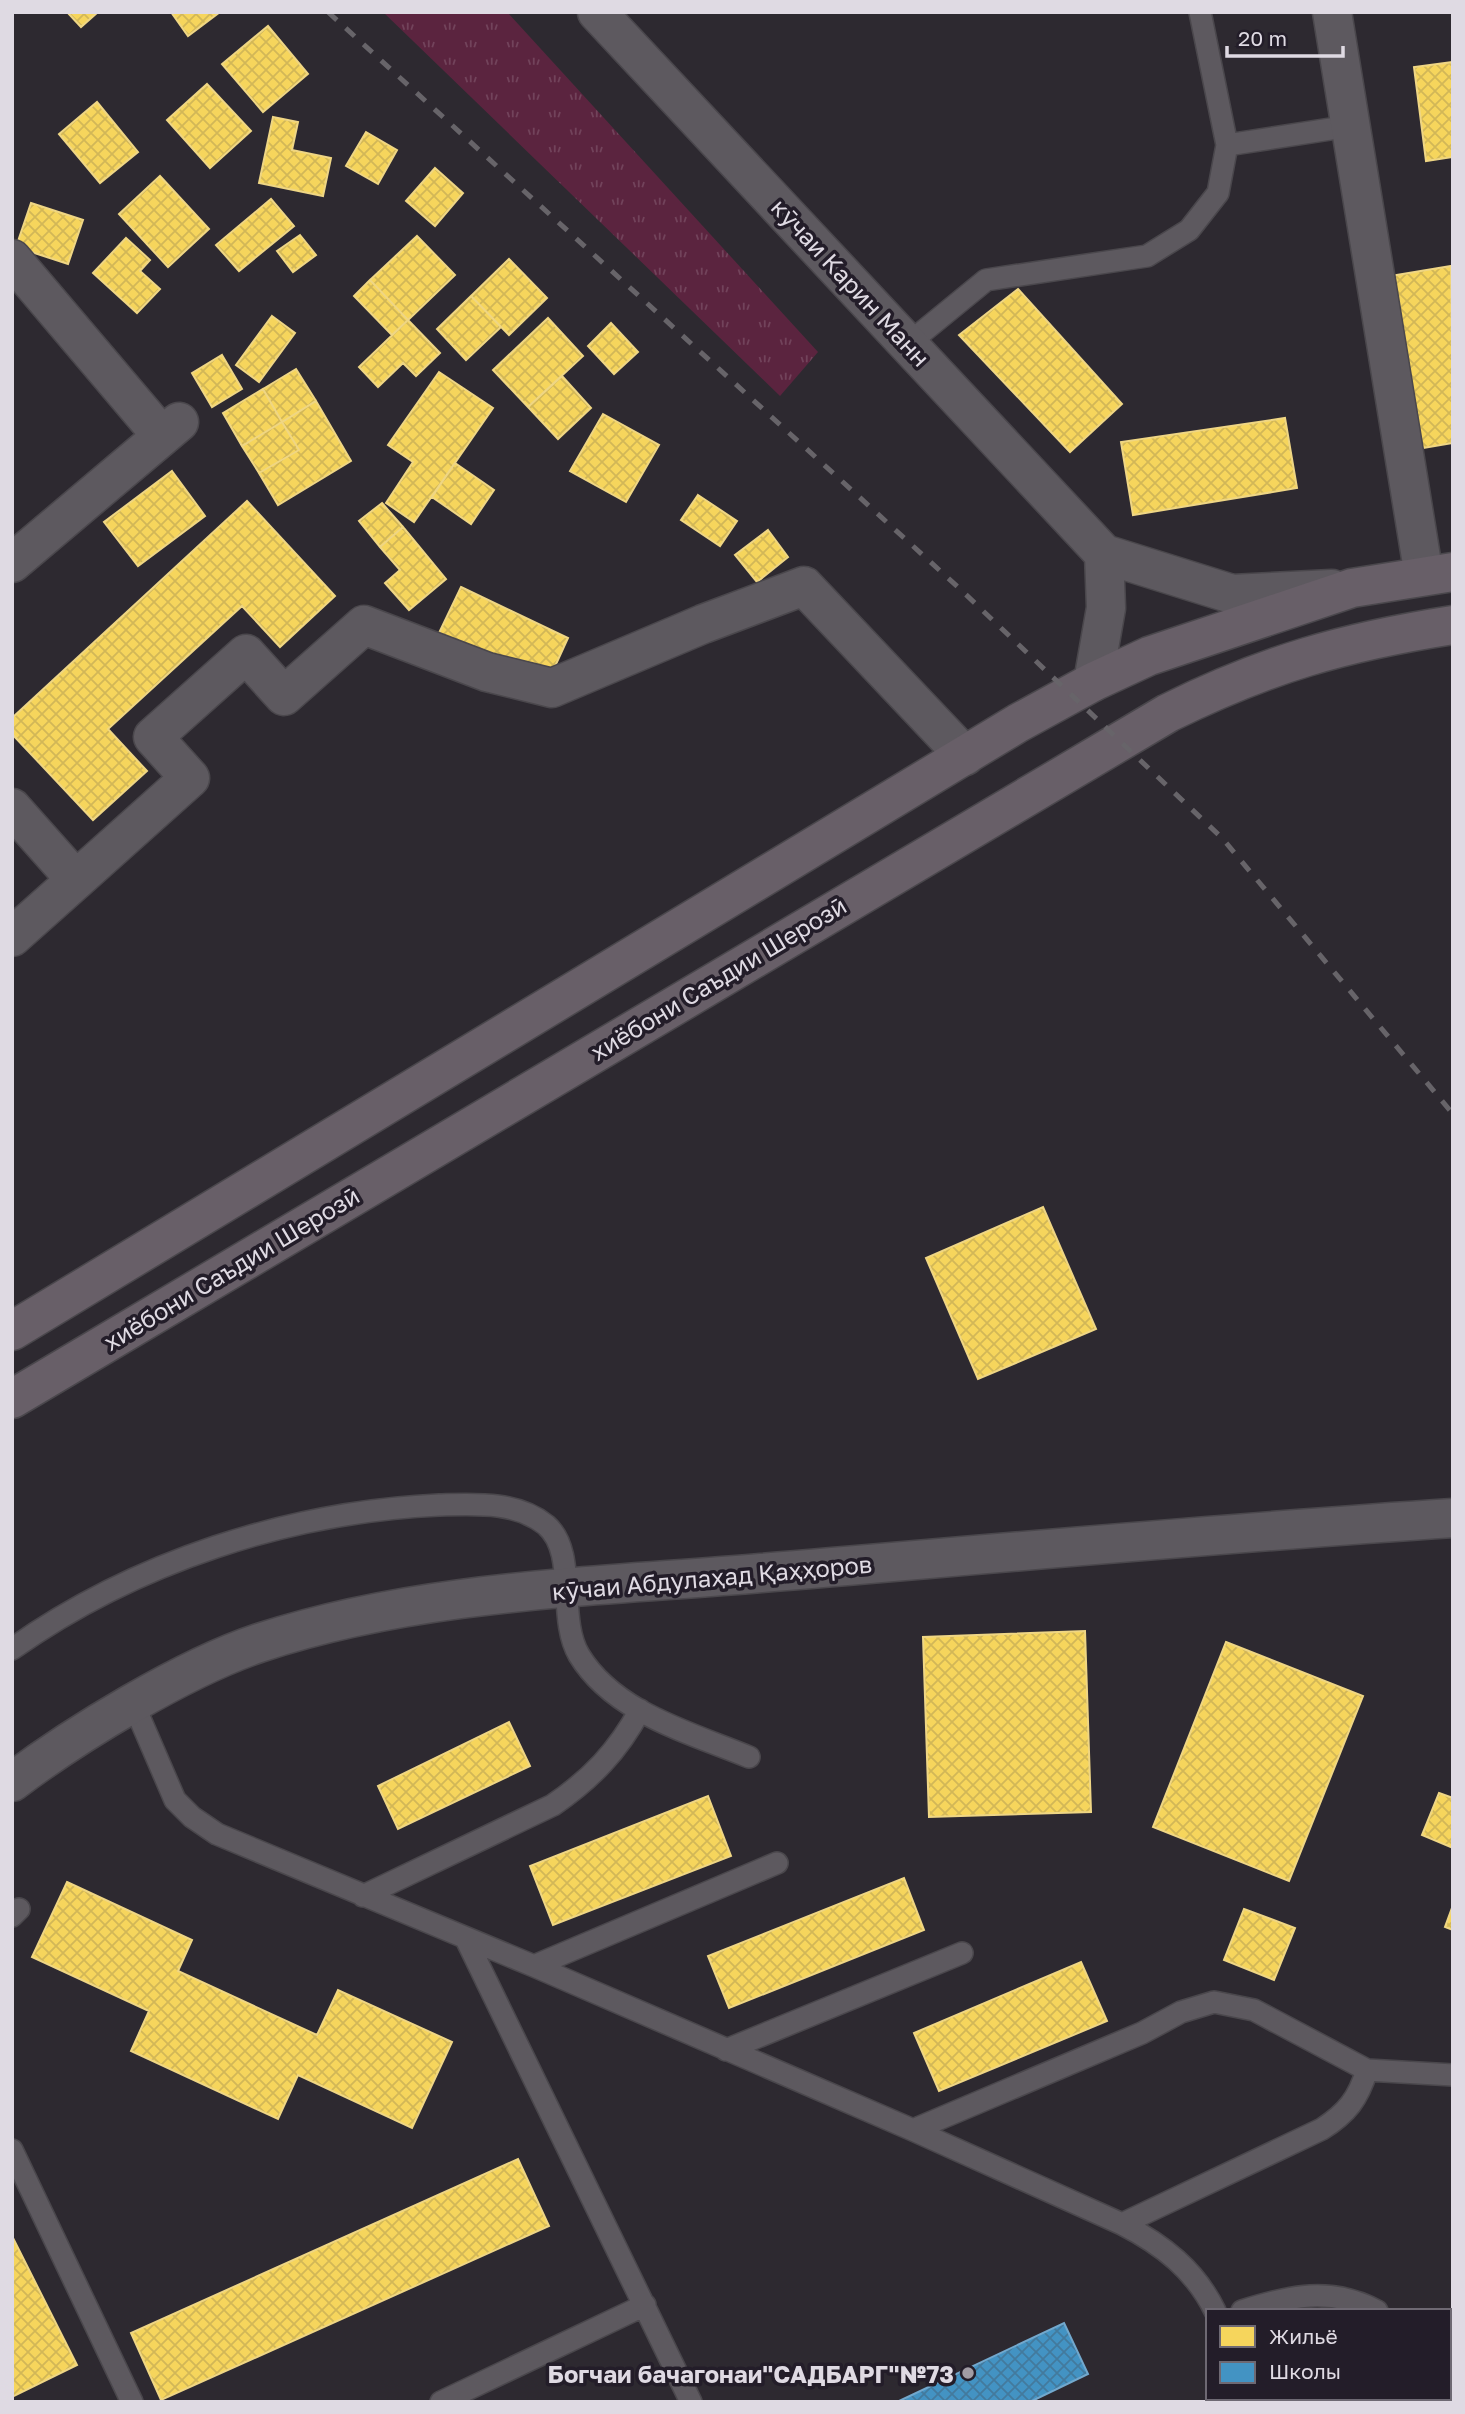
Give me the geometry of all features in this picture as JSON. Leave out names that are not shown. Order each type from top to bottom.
[{"type":"highway","points":[[12,1331],[1093,681],[1149,656],[1352,588],[1438,574]]},
{"type":"highway","name":"хиёбони Саъдии Шерозӣ","points":[[12,1399],[1168,713],[1248,674],[1286,661],[1372,637],[1453,625]]},
{"type":"street","name":"кӯчаи Карин Манн","points":[[597,12],[1104,554],[1232,594],[1352,588]]},
{"type":"street","points":[[1332,12],[1350,126],[1438,574]]},
{"type":"street","points":[[12,259],[171,429],[12,563]]},
{"type":"street","points":[[1093,681],[1106,608],[1104,554]]},
{"type":"street","points":[[12,937],[190,778],[153,737],[246,654],[284,696],[365,625],[487,672],[552,688],[704,624],[804,586],[965,757]]},
{"type":"street","points":[[12,808],[76,880]]},
{"type":"street","name":"кӯчаи Абдулаҳад Қаҳҳоров","points":[[12,1782],[134,1704],[194,1671],[254,1644],[365,1614],[564,1590],[1453,1518]]},
{"type":"lane","points":[[909,343],[986,280],[1147,256],[1189,230],[1218,193],[1227,145],[1200,12]]},
{"type":"lane","points":[[1227,145],[1350,126]]},
{"type":"lane","points":[[12,1649],[85,1605],[205,1551],[344,1513],[466,1504],[504,1506],[532,1515],[548,1526],[559,1540],[569,1630],[578,1654],[608,1689],[640,1710],[749,1757]]},
{"type":"lane","points":[[134,1704],[162,1775],[175,1800],[192,1818],[247,1849],[534,1966],[914,2130],[1122,2224],[1144,2235],[1179,2260],[1206,2292],[1215,2309]]},
{"type":"lane","points":[[363,1896],[553,1805],[577,1788],[615,1753],[640,1710]]},
{"type":"lane","points":[[534,1966],[777,1863]]},
{"type":"lane","points":[[467,1939],[691,2402]]},
{"type":"lane","points":[[726,2050],[962,1953]]},
{"type":"lane","points":[[914,2130],[1142,2033],[1181,2012],[1214,2002],[1254,2010],[1367,2070],[1453,2075]]},
{"type":"lane","points":[[1122,2224],[1322,2129],[1343,2115],[1355,2102],[1367,2070]]},
{"type":"lane","points":[[12,2150],[132,2402]]},
{"type":"lane","points":[[1249,2309],[1296,2295],[1318,2294],[1370,2309]]},
{"type":"lane","points":[[441,2402],[645,2305]]},
{"type":"green space","points":[[383,12],[507,12],[818,352],[780,396]]},
{"type":"building: Жильё","points":[[67,12],[98,12],[81,27]]},
{"type":"building: Жильё","points":[[171,12],[220,12],[188,36]]},
{"type":"building: Жильё","points":[[268,26],[308,74],[263,112],[222,64]]},
{"type":"building: Жильё","points":[[1453,62],[1453,157],[1426,161],[1414,67]]},
{"type":"building: Жильё","points":[[207,84],[251,131],[210,168],[167,120]]},
{"type":"building: Жильё","points":[[97,102],[138,152],[100,183],[59,134]]},
{"type":"building: Жильё","points":[[273,117],[298,122],[292,150],[331,158],[323,196],[259,183]]},
{"type":"building: Жильё","points":[[366,132],[397,150],[378,184],[346,166]]},
{"type":"building: Жильё","points":[[435,168],[463,193],[435,226],[406,201]]},
{"type":"building: Жильё","points":[[160,176],[209,229],[168,267],[119,214]]},
{"type":"building: Жильё","points":[[271,199],[294,226],[239,271],[216,245]]},
{"type":"building: Жильё","points":[[31,203],[83,220],[68,264],[16,247]]},
{"type":"building: Жильё","points":[[300,235],[316,255],[293,272],[277,251]]},
{"type":"building: Жильё","points":[[417,236],[455,275],[408,320],[370,280]]},
{"type":"building: Жильё","points":[[126,238],[150,260],[140,271],[160,289],[137,313],[93,273]]},
{"type":"building: Жильё","points":[[509,259],[547,298],[509,335],[471,296]]},
{"type":"building: Жильё","points":[[1451,266],[1453,443],[1411,450],[1384,277]]},
{"type":"building: Жильё","points":[[370,280],[408,320],[392,335],[354,296]]},
{"type":"building: Жильё","points":[[1018,289],[1122,404],[1070,452],[959,335]]},
{"type":"building: Жильё","points":[[471,296],[501,327],[466,360],[437,329]]},
{"type":"building: Жильё","points":[[272,316],[295,333],[259,382],[236,365]]},
{"type":"building: Жильё","points":[[548,318],[583,356],[528,407],[493,370]]},
{"type":"building: Жильё","points":[[408,320],[440,353],[416,376],[403,363],[378,387],[359,367]]},
{"type":"building: Жильё","points":[[611,323],[638,352],[614,374],[588,346]]},
{"type":"building: Жильё","points":[[222,355],[242,389],[212,407],[192,373]]},
{"type":"building: Жильё","points":[[296,369],[316,401],[282,422],[263,389]]},
{"type":"building: Жильё","points":[[439,372],[493,408],[414,522],[386,503],[413,462],[388,445]]},
{"type":"building: Жильё","points":[[562,376],[591,408],[558,439],[528,407]]},
{"type":"building: Жильё","points":[[263,389],[282,422],[242,446],[223,413]]},
{"type":"building: Жильё","points":[[316,401],[351,461],[278,505],[259,473],[299,450],[282,422]]},
{"type":"building: Жильё","points":[[603,414],[659,445],[626,502],[570,471]]},
{"type":"building: Жильё","points":[[1285,418],[1297,488],[1133,515],[1121,442]]},
{"type":"building: Жильё","points":[[282,422],[299,450],[259,473],[242,446]]},
{"type":"building: Жильё","points":[[455,463],[494,490],[471,524],[432,497]]},
{"type":"building: Жильё","points":[[172,471],[205,516],[138,566],[104,522]]},
{"type":"building: Жильё","points":[[698,495],[737,521],[720,546],[681,520]]},
{"type":"building: Жильё","points":[[247,501],[335,596],[280,647],[242,606],[108,729],[147,771],[93,820],[12,734],[12,718]]},
{"type":"building: Жильё","points":[[382,503],[403,527],[380,547],[359,521]]},
{"type":"building: Жильё","points":[[403,527],[446,579],[409,610],[385,583],[400,570],[380,547]]},
{"type":"building: Жильё","points":[[768,530],[788,557],[757,582],[735,555]]},
{"type":"building: Жильё","points":[[461,587],[568,638],[547,684],[439,633]]},
{"type":"building: Жильё","points":[[1043,1207],[1096,1329],[978,1379],[926,1258]]},
{"type":"building: Жильё","points":[[1085,1631],[1091,1812],[929,1817],[923,1637]]},
{"type":"building: Жильё","points":[[1226,1642],[1363,1696],[1289,1881],[1153,1827]]},
{"type":"building: Жильё","points":[[509,1722],[530,1766],[398,1829],[378,1786]]},
{"type":"building: Жильё","points":[[1439,1793],[1453,1798],[1453,1848],[1422,1835]]},
{"type":"building: Жильё","points":[[708,1796],[731,1856],[553,1925],[530,1866]]},
{"type":"building: Жильё","points":[[904,1878],[924,1930],[729,2008],[708,1956]]},
{"type":"building: Жильё","points":[[67,1882],[192,1940],[178,1971],[317,2035],[338,1990],[452,2042],[412,2128],[298,2075],[278,2119],[131,2051],[149,2011],[32,1957]]},
{"type":"building: Жильё","points":[[1453,1905],[1453,1930],[1445,1927]]},
{"type":"building: Жильё","points":[[1244,1909],[1295,1928],[1274,1980],[1224,1960]]},
{"type":"building: Жильё","points":[[1081,1962],[1107,2021],[939,2091],[914,2033]]},
{"type":"building: Жильё","points":[[518,2159],[549,2226],[161,2400],[131,2333]]},
{"type":"building: Жильё","points":[[12,2236],[77,2365],[12,2397]]},
{"type":"building: Школы","points":[[1064,2323],[1088,2374],[1030,2402],[897,2402]]},
{"type":"railway","points":[[328,12],[960,589],[1222,838],[1453,1114]]},
{"type":"place","name":"Богчаи бачагонаи\"САДБАРГ\"№73","points":[[968,2373]]}]
